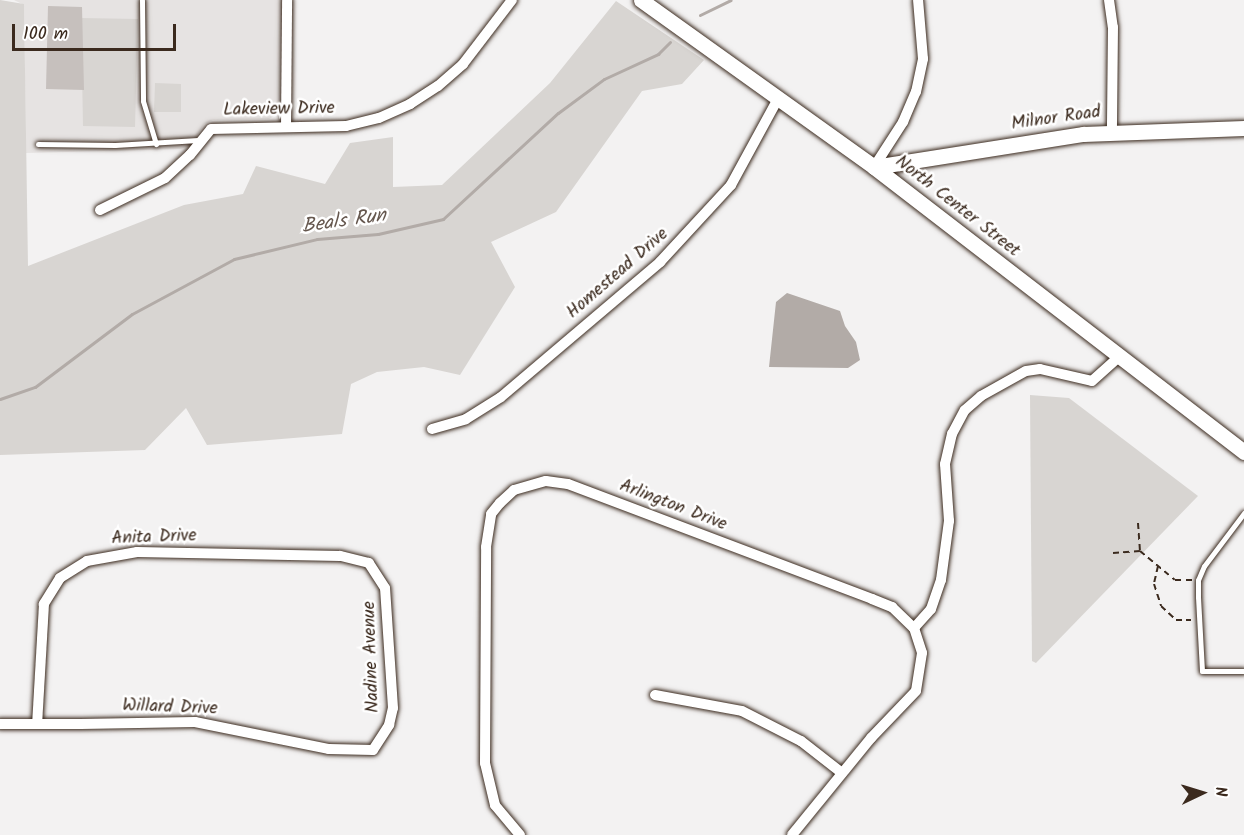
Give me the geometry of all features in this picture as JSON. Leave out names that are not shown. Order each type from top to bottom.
[{"type":"main road","name":"North Center Street","points":[[642,0],[874,167],[1244,452]]},
{"type":"main road","name":"Milnor Road","points":[[874,167],[1112,131],[1244,128]]},
{"type":"street","points":[[286,127],[287,0]]},
{"type":"street","name":"Lakeview Drive","points":[[100,210],[165,178],[190,155],[198,140],[211,129],[346,126],[379,118],[410,104],[438,86],[463,64],[512,0]]},
{"type":"street","points":[[874,167],[903,122],[916,92],[923,59],[918,0]]},
{"type":"street","points":[[1109,0],[1113,27],[1112,131]]},
{"type":"street","name":"Homestead Drive","points":[[432,429],[466,419],[501,397],[660,262],[731,185],[779,97]]},
{"type":"street","points":[[792,835],[843,773],[916,691],[922,653],[914,628],[931,609],[941,580],[949,521],[945,464],[952,434],[965,410],[981,396],[1026,371],[1040,369],[1092,381],[1119,357]]},
{"type":"street","name":"Arlington Drive","points":[[520,835],[495,805],[485,763],[486,547],[492,514],[514,490],[546,481],[568,484],[872,599],[892,608],[914,628]]},
{"type":"street","name":"Anita Drive","points":[[37,724],[44,604],[60,578],[87,561],[116,554],[163,552],[322,555],[369,563]]},
{"type":"street","name":"Nadine Avenue","points":[[369,563],[379,575],[389,603],[393,692],[390,725],[373,750]]},
{"type":"street","points":[[655,695],[742,711],[801,741],[843,773]]},
{"type":"street","name":"Willard Drive","points":[[0,724],[203,722],[329,749],[373,750]]},
{"type":"lane","points":[[142,0],[143,101],[156,144]]},
{"type":"lane","points":[[38,144],[156,144],[198,140]]},
{"type":"lane","points":[[1244,513],[1198,580],[1202,671],[1244,671]]},
{"type":"path","points":[[1138,523],[1140,551]]},
{"type":"path","points":[[1113,553],[1140,551],[1175,580],[1198,580]]},
{"type":"path","points":[[1158,566],[1154,585],[1161,606],[1176,620],[1199,620]]},
{"type":"shaded area","points":[[0,0],[24,4],[28,266],[184,205],[243,194],[256,166],[325,184],[350,143],[393,137],[393,187],[442,185],[550,83],[616,1],[704,60],[682,84],[642,91],[556,212],[491,242],[515,287],[460,375],[424,367],[377,372],[351,384],[342,434],[207,445],[186,408],[145,450],[0,455]]},
{"type":"shaded area","points":[[14,0],[283,0],[281,112],[269,119],[213,120],[204,124],[191,145],[181,149],[26,153],[24,5]]},
{"type":"shaded area","points":[[81,18],[138,19],[135,127],[83,126]]},
{"type":"shaded area","points":[[155,83],[181,84],[181,112],[154,112]]},
{"type":"shaded area","points":[[787,293],[840,311],[845,326],[856,342],[860,360],[848,368],[769,367],[776,302]]},
{"type":"shaded area","points":[[1030,395],[1069,398],[1198,496],[1036,663],[1032,661]]},
{"type":"building","points":[[48,6],[82,7],[84,90],[46,89]]},
{"type":"waterway","name":"Beals Run","points":[[700,15],[731,0]]},
{"type":"waterway","name":"Beals Run","points":[[0,399],[35,387],[132,314],[234,259],[317,239],[378,234],[443,219],[558,113],[604,79],[658,54],[670,42]]}]
